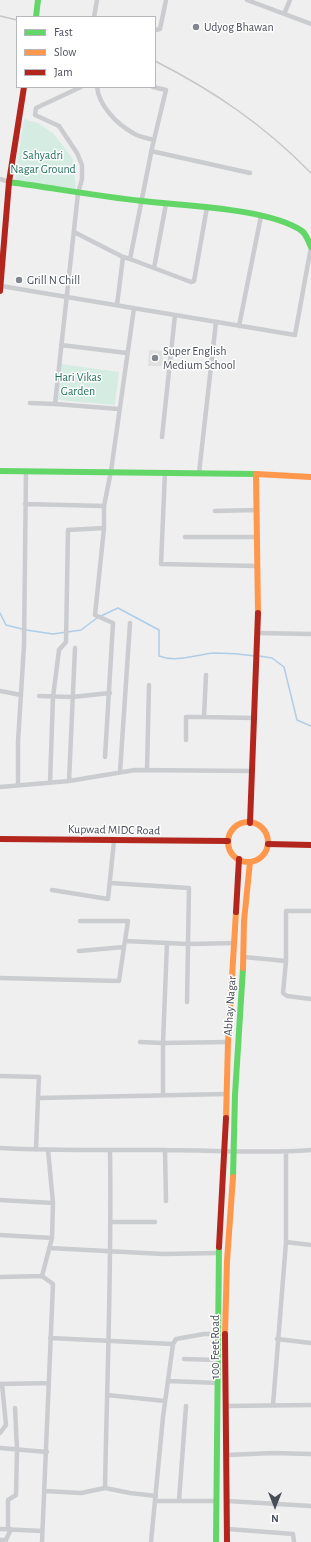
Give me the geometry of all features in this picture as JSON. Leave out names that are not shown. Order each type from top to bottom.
[{"type":"main road","points":[[36,14],[38,0]]},
{"type":"main road","points":[[0,288],[9,182],[24,88]]},
{"type":"main road","points":[[9,182],[141,201],[207,207],[261,216],[282,222],[303,232],[311,247]]},
{"type":"main road","points":[[0,472],[111,471],[256,474],[311,477]]},
{"type":"main road","points":[[250,823],[253,718],[258,633],[256,474]]},
{"type":"main road","points":[[246,822],[258,824],[263,828],[268,838],[268,844],[264,854],[250,862],[239,859],[232,853],[228,841],[232,830],[236,826],[246,822]]},
{"type":"main road","name":"Kupwad MIDC Road","points":[[0,839],[228,841]]},
{"type":"main road","points":[[268,844],[311,845]]},
{"type":"main road","points":[[216,1542],[215,1501],[219,1253],[227,1094],[228,1042],[239,859]]},
{"type":"main road","name":"Abhay Nagar","points":[[235,1152],[235,1095],[244,958],[244,920],[250,862]]},
{"type":"main road","name":"100 Feet Road","points":[[227,1542],[227,1261],[235,1152]]},
{"type":"street","points":[[94,16],[97,0]]},
{"type":"street","points":[[156,30],[160,29],[166,0]]},
{"type":"street","points":[[247,0],[257,2],[311,24]]},
{"type":"street","points":[[284,14],[290,0]]},
{"type":"street","points":[[55,404],[78,193],[82,179],[82,166],[77,153],[59,126],[35,115],[36,108],[78,88]]},
{"type":"street","points":[[97,88],[98,94],[114,120],[134,134],[154,140]]},
{"type":"street","points":[[130,259],[151,151],[166,90],[156,88]]},
{"type":"street","points":[[151,151],[250,173]]},
{"type":"street","points":[[0,179],[9,182]]},
{"type":"street","points":[[154,268],[166,204]]},
{"type":"street","points":[[74,232],[123,257],[191,282],[194,281],[207,207]]},
{"type":"street","points":[[239,326],[261,216]]},
{"type":"street","points":[[0,288],[67,297],[295,335],[311,247]]},
{"type":"street","points":[[117,305],[123,257]]},
{"type":"street","points":[[105,757],[113,624],[95,615],[104,528],[104,506],[111,471],[134,308]]},
{"type":"street","points":[[162,437],[175,315]]},
{"type":"street","points":[[199,473],[216,322]]},
{"type":"street","points":[[61,345],[127,353]]},
{"type":"street","points":[[30,403],[119,408]]},
{"type":"street","points":[[18,785],[18,742],[24,645],[26,471]]},
{"type":"street","points":[[165,472],[161,564],[257,566]]},
{"type":"street","points":[[25,504],[104,506]]},
{"type":"street","points":[[215,510],[257,510]]},
{"type":"street","points":[[50,783],[53,697],[59,650],[66,642],[68,530],[104,528]]},
{"type":"street","points":[[185,537],[257,537]]},
{"type":"street","points":[[120,772],[130,623]]},
{"type":"street","points":[[258,633],[311,634]]},
{"type":"street","points":[[69,781],[72,697],[76,648]]},
{"type":"street","points":[[204,717],[206,675]]},
{"type":"street","points":[[147,770],[149,685]]},
{"type":"street","points":[[0,691],[21,694]]},
{"type":"street","points":[[38,696],[72,697],[110,693]]},
{"type":"street","points":[[186,740],[186,718],[253,718]]},
{"type":"street","points":[[0,787],[69,781],[120,772],[147,770],[252,771]]},
{"type":"street","points":[[52,890],[108,899],[114,841]]},
{"type":"street","points":[[110,883],[189,888],[188,1002]]},
{"type":"street","points":[[311,911],[286,911],[286,961],[283,992],[285,995],[311,999]]},
{"type":"street","points":[[0,978],[119,981],[128,921],[80,921]]},
{"type":"street","points":[[163,1093],[163,1043],[167,943]]},
{"type":"street","points":[[79,950],[124,944],[235,943]]},
{"type":"street","points":[[244,958],[286,961]]},
{"type":"street","points":[[140,1042],[228,1042]]},
{"type":"street","points":[[0,1076],[39,1077],[36,1150]]},
{"type":"street","points":[[38,1098],[227,1094]]},
{"type":"street","points":[[0,1148],[110,1152],[165,1150],[286,1152],[311,1150]]},
{"type":"street","points":[[42,1276],[52,1238],[53,1203],[48,1150]]},
{"type":"street","points":[[165,1150],[166,1201]]},
{"type":"street","points":[[105,1488],[110,1340],[110,1152]]},
{"type":"street","points":[[273,1405],[277,1378],[277,1338],[286,1242],[286,1152]]},
{"type":"street","points":[[0,1200],[53,1203]]},
{"type":"street","points":[[111,1222],[155,1222]]},
{"type":"street","points":[[0,1235],[52,1238]]},
{"type":"street","points":[[286,1242],[311,1245]]},
{"type":"street","points":[[49,1248],[163,1254],[219,1253]]},
{"type":"street","points":[[0,1277],[42,1276],[53,1284],[42,1542]]},
{"type":"street","points":[[151,1542],[165,1401],[173,1344],[176,1340],[204,1334],[218,1334]]},
{"type":"street","points":[[50,1338],[173,1344]]},
{"type":"street","points":[[277,1338],[311,1343]]},
{"type":"street","points":[[184,1359],[218,1360]]},
{"type":"street","points":[[169,1381],[218,1383]]},
{"type":"street","points":[[0,1433],[6,1425],[1,1384],[48,1383]]},
{"type":"street","points":[[107,1395],[165,1401]]},
{"type":"street","points":[[226,1406],[311,1405]]},
{"type":"street","points":[[179,1500],[186,1406]]},
{"type":"street","points":[[0,1540],[6,1540],[9,1529],[8,1500],[16,1495],[18,1450],[15,1408]]},
{"type":"street","points":[[0,1448],[47,1452]]},
{"type":"street","points":[[227,1455],[273,1453],[311,1454]]},
{"type":"street","points":[[44,1491],[81,1493],[105,1488],[156,1498],[215,1501]]},
{"type":"street","points":[[227,1502],[311,1506]]},
{"type":"street","points":[[0,1529],[42,1531]]},
{"type":"street","points":[[228,1529],[293,1534],[294,1542]]},
{"type":"shaded area","name":"Super English Medium School","points":[[149,350],[163,351],[162,366],[148,366]]},
{"type":"green space","name":"Sahyadri Nagar Ground","points":[[24,119],[38,123],[54,134],[73,159],[76,190],[15,180]]},
{"type":"green space","name":"Hari Vikas Garden","points":[[61,364],[119,372],[115,405],[58,400]]},
{"type":"waterway","points":[[101,616],[118,608],[159,630],[159,656],[166,658],[173,659],[215,653],[255,656]]},
{"type":"waterway","points":[[0,613],[6,625],[22,629]]},
{"type":"waterway","points":[[26,630],[53,634],[81,630],[97,618]]},
{"type":"waterway","points":[[259,656],[272,658],[284,667],[297,720],[311,726]]},
{"type":"railway","points":[[0,16],[16,20]]},
{"type":"railway","points":[[156,62],[198,84],[238,110],[275,139],[311,173]]},
{"type":"traffic: fast","points":[[36,16],[38,0]]},
{"type":"traffic: fast","points":[[9,182],[125,199],[225,209],[269,217],[287,223],[302,231],[311,247]]},
{"type":"traffic: fast","points":[[0,471],[256,474]]},
{"type":"traffic: fast","points":[[233,1177],[235,1095],[243,968]]},
{"type":"traffic: fast","points":[[216,1542],[219,1247]]},
{"type":"traffic: slow","points":[[258,613],[256,474],[311,477]]},
{"type":"traffic: slow","points":[[248,822],[256,824],[262,828],[266,834],[268,842],[266,850],[262,856],[256,860],[248,862],[240,860],[234,856],[230,850],[228,842],[230,834],[234,828],[240,824],[248,822]]},
{"type":"traffic: slow","points":[[243,968],[244,921],[250,862]]},
{"type":"traffic: slow","points":[[226,1118],[228,1042],[236,912]]},
{"type":"traffic: slow","points":[[225,1334],[227,1261],[233,1177]]},
{"type":"traffic: jam","points":[[0,291],[9,182],[24,88]]},
{"type":"traffic: jam","points":[[250,823],[258,613]]},
{"type":"traffic: jam","points":[[0,839],[228,841]]},
{"type":"traffic: jam","points":[[268,844],[311,845]]},
{"type":"traffic: jam","points":[[236,912],[239,859]]},
{"type":"traffic: jam","points":[[219,1247],[226,1118]]},
{"type":"traffic: jam","points":[[225,1334],[227,1542]]},
{"type":"place","name":"Udyog Bhawan","points":[[196,27]]},
{"type":"place","name":"Grill N Chill","points":[[19,280]]},
{"type":"place","name":"Super English Medium School","points":[[155,358]]}]
